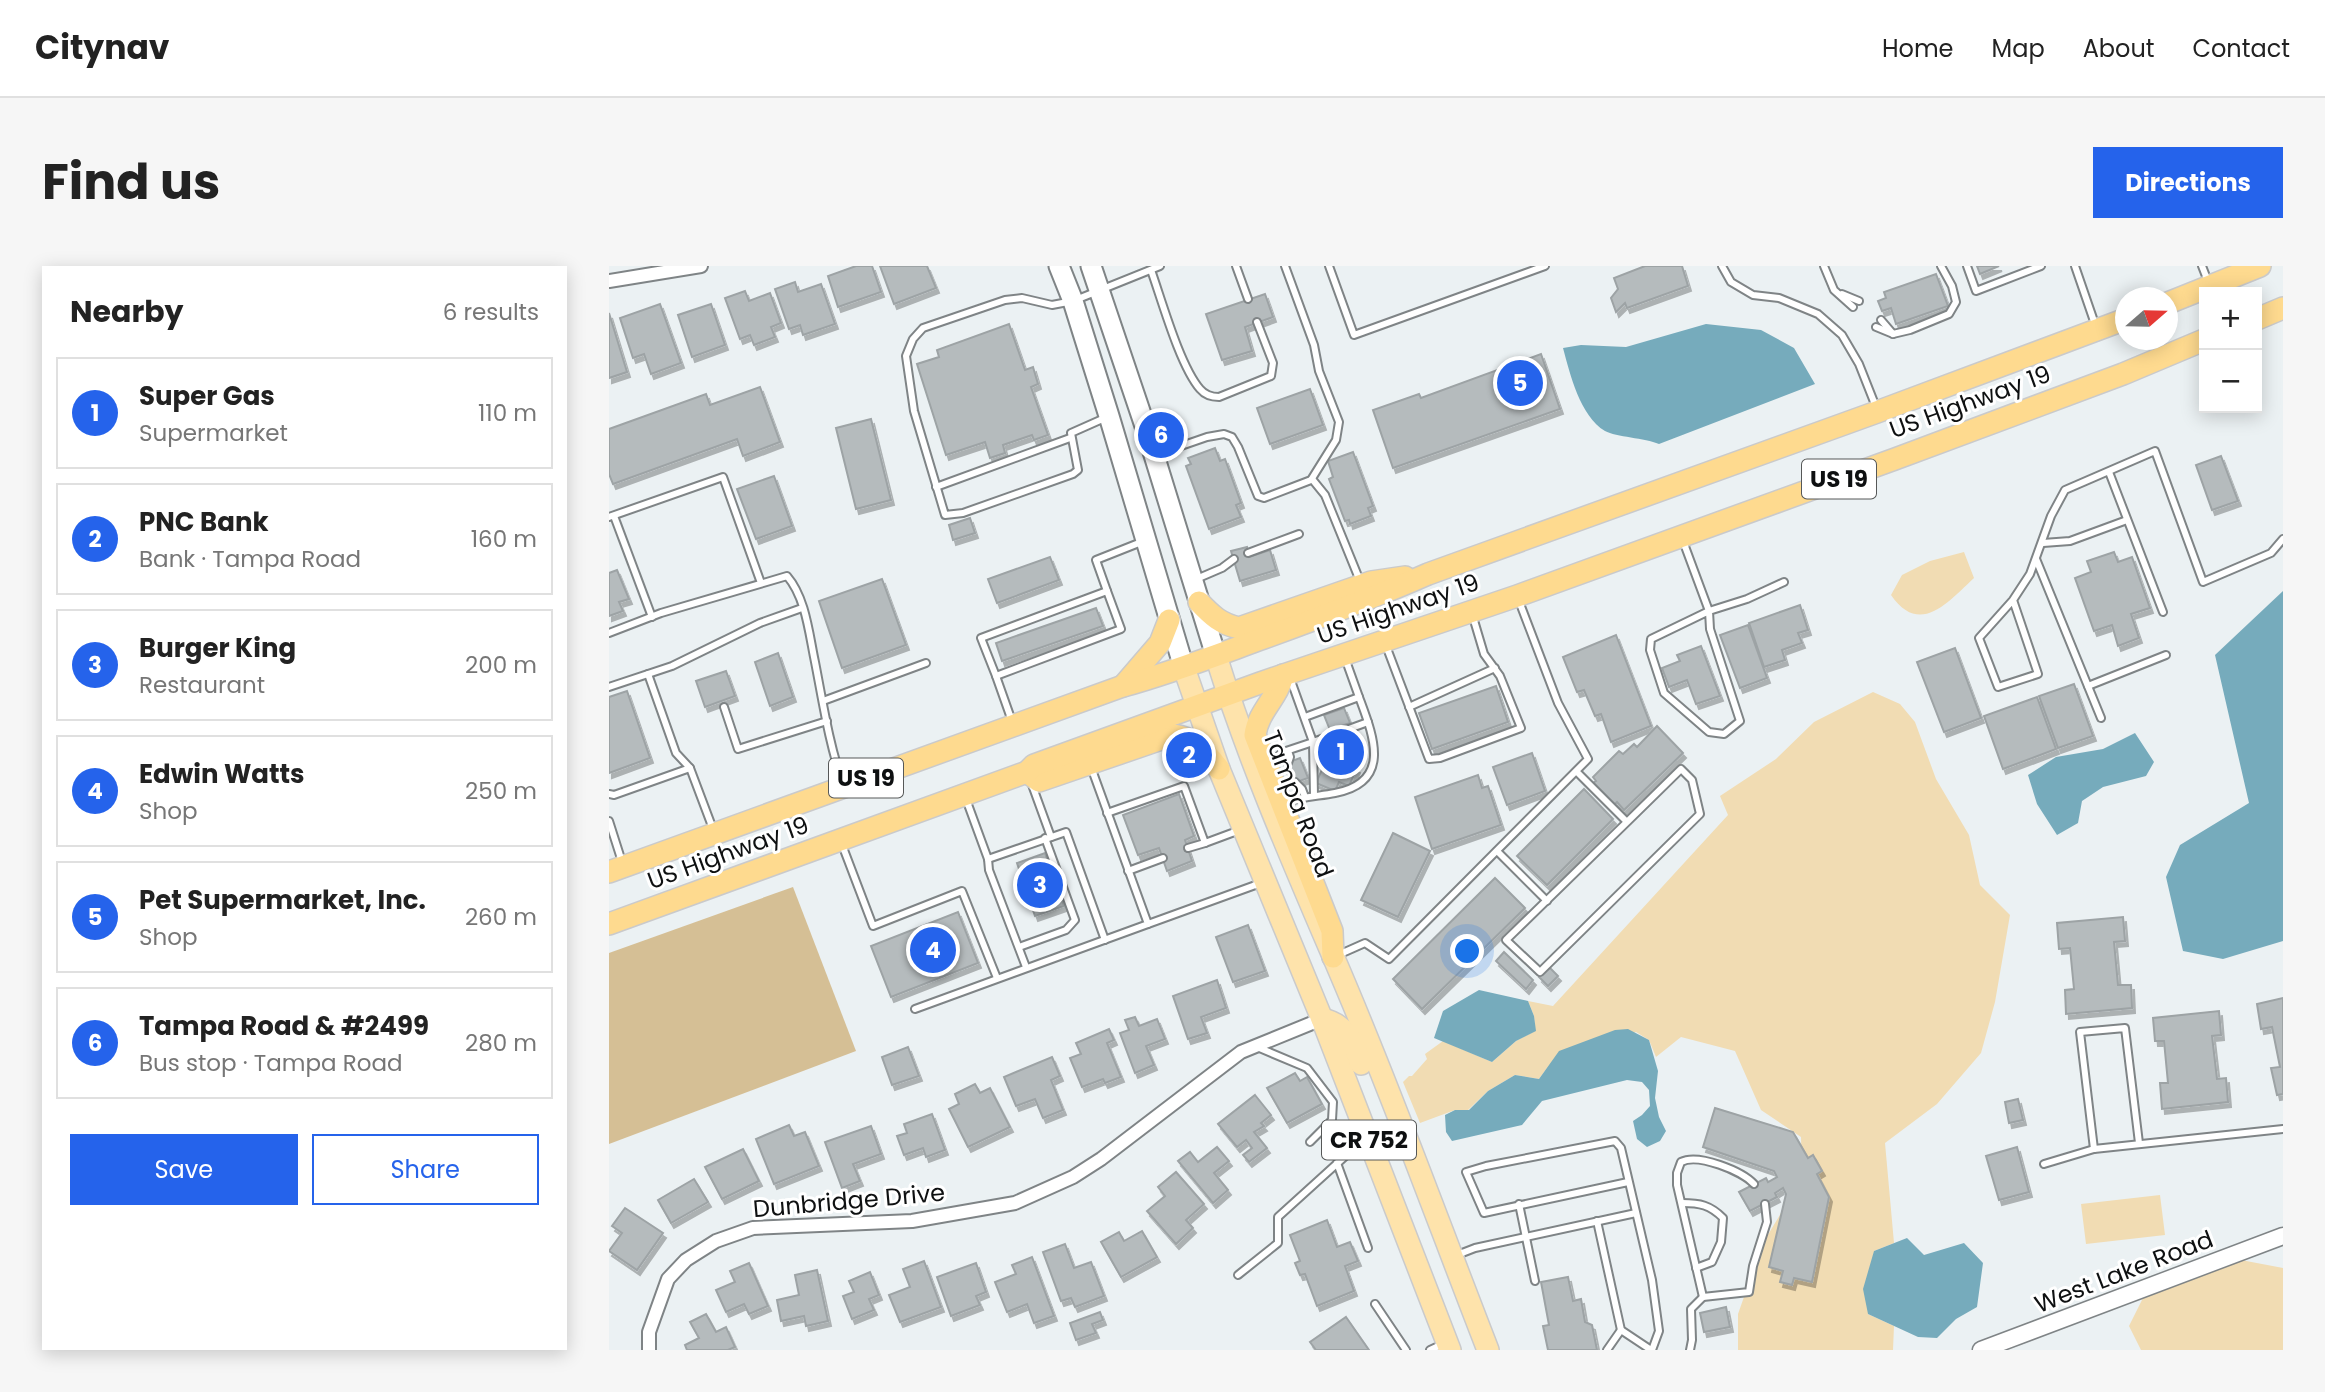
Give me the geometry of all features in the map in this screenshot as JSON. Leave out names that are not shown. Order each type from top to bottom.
[{"type":"highway","points":[[2178,296],[2206,276],[2260,266]]},
{"type":"highway","points":[[2262,317],[2283,308]]},
{"type":"highway","name":"US Highway 19","points":[[616,869],[1123,686],[1184,668],[1378,597],[1428,574],[2115,323]]},
{"type":"highway","name":"US Highway 19","points":[[609,924],[1027,772],[1034,765],[1681,536],[2123,374],[2199,342]]},
{"type":"highway","points":[[1199,602],[1212,617],[1225,625],[1239,628],[1371,582],[1428,574]]},
{"type":"highway","points":[[1123,686],[1160,643],[1169,620]]},
{"type":"highway","points":[[1286,674],[1280,688],[1257,720],[1255,735],[1286,759],[1282,804],[1332,930],[1333,957]]},
{"type":"highway","points":[[1027,772],[1039,781],[1173,735],[1188,737],[1203,748],[1219,769]]},
{"type":"highway","points":[[609,889],[616,869]]},
{"type":"main road","name":"CR 752","points":[[1059,266],[1073,300],[1196,707],[1242,829],[1267,882],[1367,1136],[1442,1348]]},
{"type":"main road","name":"Tampa Road","points":[[1091,266],[1154,456],[1228,695],[1306,896],[1410,1147],[1488,1350]]},
{"type":"main road","points":[[1322,1019],[1335,1021],[1352,1041],[1377,1102],[1410,1147]]},
{"type":"street","points":[[609,281],[701,266]]},
{"type":"street","name":"Dunbridge Drive","points":[[649,1350],[649,1332],[668,1279],[686,1260],[716,1241],[753,1228],[912,1221],[1015,1202],[1073,1177],[1101,1159],[1241,1052],[1322,1019]]},
{"type":"street","name":"West Lake Road","points":[[1981,1350],[2283,1236]]},
{"type":"lane","points":[[1109,416],[1071,433],[1078,470],[1073,474],[963,513],[945,515],[914,411],[906,356],[913,339],[923,328],[1006,300],[1023,298],[1052,305],[1073,300],[1145,269],[1160,266]]},
{"type":"lane","points":[[1236,266],[1248,299]]},
{"type":"lane","points":[[1154,456],[1207,437],[1224,434],[1232,437],[1238,447],[1258,496],[1264,498],[1312,479],[1336,440],[1339,422],[1319,371],[1314,345],[1285,266]]},
{"type":"lane","points":[[1329,266],[1354,335],[1545,266]]},
{"type":"lane","points":[[1721,266],[1731,282],[1753,295],[1779,298],[1818,314],[1842,335],[1859,364],[1877,412]]},
{"type":"lane","points":[[1824,266],[1834,290],[1853,307]]},
{"type":"lane","points":[[1876,327],[1893,334],[1949,314],[1956,302],[1952,285],[1941,266]]},
{"type":"lane","points":[[1968,266],[1976,291],[2042,266]]},
{"type":"lane","points":[[2075,266],[2097,330]]},
{"type":"lane","points":[[1145,269],[1188,372],[1201,391],[1211,397],[1219,397],[1271,376],[1273,363],[1257,322]]},
{"type":"lane","points":[[1834,290],[1859,301]]},
{"type":"lane","points":[[1881,320],[1893,334]]},
{"type":"lane","points":[[936,487],[1070,438]]},
{"type":"lane","points":[[2013,600],[2038,674],[1998,687],[1979,638],[2013,600],[2030,574],[2051,516],[2065,490],[2155,451],[2203,582],[2271,553],[2283,539]]},
{"type":"lane","points":[[2109,472],[2163,612]]},
{"type":"lane","points":[[652,617],[611,517],[723,477],[761,583]]},
{"type":"lane","points":[[1312,479],[1325,495],[1361,585]]},
{"type":"lane","points":[[2043,543],[2070,541],[2127,520]]},
{"type":"lane","points":[[1248,553],[1299,534]]},
{"type":"lane","points":[[1681,536],[1709,611],[1710,629],[1740,721],[1724,734],[1709,732],[1664,693],[1650,650],[1651,639],[1709,611],[1747,599],[1784,582]]},
{"type":"lane","points":[[996,676],[1121,629],[1096,560],[1146,540]]},
{"type":"lane","points":[[1192,580],[1222,568],[1234,559]]},
{"type":"lane","points":[[2036,559],[2101,718]]},
{"type":"lane","points":[[609,633],[652,617],[787,576],[796,587],[803,608],[834,758],[844,786]]},
{"type":"lane","points":[[1013,726],[981,638],[1107,591]]},
{"type":"lane","points":[[1333,957],[1365,943],[1389,959],[1588,760],[1558,703],[1517,596]]},
{"type":"lane","points":[[609,687],[673,666],[760,623],[803,608]]},
{"type":"lane","points":[[1385,641],[1429,759],[1440,758],[1521,728],[1500,676],[1484,654],[1472,612]]},
{"type":"lane","points":[[2088,686],[2166,655]]},
{"type":"lane","points":[[1282,804],[1355,787],[1364,780],[1374,762],[1376,751],[1345,656]]},
{"type":"lane","points":[[823,701],[926,663]]},
{"type":"lane","points":[[1409,707],[1495,668]]},
{"type":"lane","points":[[648,674],[676,753],[690,768],[714,834]]},
{"type":"lane","points":[[1286,674],[1313,742],[1314,796]]},
{"type":"lane","points":[[1305,717],[1329,711],[1359,697]]},
{"type":"lane","points":[[724,707],[738,749],[827,721]]},
{"type":"lane","points":[[1286,759],[1336,731],[1368,722]]},
{"type":"lane","points":[[1089,763],[1148,924]]},
{"type":"lane","points":[[609,794],[614,795],[690,768]]},
{"type":"lane","points":[[1681,769],[1692,780],[1700,814],[1540,972],[1506,940],[1627,822],[1681,769]]},
{"type":"lane","points":[[1019,947],[1066,930],[1075,920],[1027,772]]},
{"type":"lane","points":[[1577,772],[1627,822]]},
{"type":"lane","points":[[1302,789],[1304,779]]},
{"type":"lane","points":[[1295,782],[1305,797]]},
{"type":"lane","points":[[1107,813],[1184,786],[1205,843]]},
{"type":"lane","points":[[964,794],[988,859],[989,870],[1027,967]]},
{"type":"lane","points":[[609,821],[616,869]]},
{"type":"lane","points":[[1188,848],[1242,829]]},
{"type":"lane","points":[[988,859],[1066,832],[1105,940]]},
{"type":"lane","points":[[841,840],[873,926],[961,891],[997,978]]},
{"type":"lane","points":[[1497,851],[1547,901]]},
{"type":"lane","points":[[1128,871],[1163,858]]},
{"type":"lane","points":[[915,1009],[1267,882]]},
{"type":"lane","points":[[2094,1149],[2080,1032],[2125,1028],[2139,1143]]},
{"type":"lane","points":[[1255,1046],[1307,1068],[1332,1102],[1332,1120],[1310,1142]]},
{"type":"lane","points":[[2044,1164],[2094,1149],[2283,1129]]},
{"type":"lane","points":[[1238,1275],[1278,1243],[1278,1217],[1367,1136]]},
{"type":"lane","points":[[1597,1222],[1621,1330],[1651,1350],[1656,1345],[1659,1331],[1652,1280],[1621,1147],[1615,1141],[1466,1172],[1484,1213],[1628,1182]]},
{"type":"lane","points":[[1703,1297],[1677,1173],[1681,1162],[1687,1159],[1726,1167],[1749,1178],[1755,1184]]},
{"type":"lane","points":[[1337,1163],[1368,1248]]},
{"type":"lane","points":[[1682,1203],[1698,1203],[1712,1208],[1723,1218],[1721,1242],[1712,1262],[1696,1268]]},
{"type":"lane","points":[[1519,1204],[1535,1281]]},
{"type":"lane","points":[[1690,1350],[1691,1309],[1703,1297],[1749,1292],[1753,1266],[1767,1222],[1765,1204]]},
{"type":"lane","points":[[1452,1258],[1475,1248],[1636,1213]]},
{"type":"lane","points":[[1375,1304],[1406,1350]]},
{"type":"lane","points":[[1607,1350],[1621,1330]]},
{"type":"shaded area","points":[[1964,552],[1974,578],[1934,611],[1913,613],[1902,607],[1891,595],[1902,575],[1930,561]]},
{"type":"shaded area","points":[[1873,692],[1900,704],[1915,722],[1936,779],[1969,835],[1980,885],[2010,915],[1995,1002],[1981,1053],[1937,1104],[1885,1143],[1894,1243],[1874,1251],[1868,1314],[1894,1326],[1893,1350],[1738,1350],[1738,1314],[1763,1243],[1802,1178],[1801,1137],[1761,1110],[1735,1051],[1681,1037],[1656,1057],[1649,1040],[1636,1032],[1547,1068],[1539,1079],[1515,1075],[1488,1091],[1468,1110],[1455,1110],[1420,1123],[1403,1082],[1427,1059],[1425,1054],[1443,1041],[1492,1062],[1516,1041],[1535,1031],[1534,1016],[1528,1001],[1553,1006],[1728,815],[1720,796],[1776,759],[1814,722]]},
{"type":"shaded area","points":[[793,887],[856,1051],[609,1144],[609,953]]},
{"type":"shaded area","points":[[2160,1195],[2165,1235],[2086,1244],[2081,1204]]},
{"type":"shaded area","points":[[2241,1260],[2283,1268],[2283,1350],[2141,1350],[2129,1326],[2144,1296]]},
{"type":"water","points":[[1706,324],[1761,330],[1794,348],[1815,384],[1659,444],[1610,433],[1596,424],[1577,394],[1563,348],[1581,345],[1626,347]]},
{"type":"water","points":[[2283,591],[2283,941],[2223,959],[2183,951],[2166,877],[2180,845],[2249,803],[2215,655]]},
{"type":"water","points":[[2135,733],[2154,762],[2146,776],[2103,787],[2082,801],[2078,823],[2057,835],[2037,804],[2028,775],[2056,757],[2103,749]]},
{"type":"water","points":[[1479,990],[1528,1001],[1534,1016],[1536,1031],[1516,1041],[1492,1062],[1434,1038],[1443,1011]]},
{"type":"water","points":[[1628,1029],[1649,1040],[1658,1071],[1655,1098],[1659,1117],[1666,1131],[1660,1141],[1647,1147],[1637,1139],[1633,1121],[1650,1106],[1649,1090],[1642,1082],[1627,1080],[1542,1101],[1522,1125],[1452,1141],[1446,1132],[1445,1115],[1455,1110],[1469,1110],[1488,1091],[1515,1075],[1539,1079],[1559,1051],[1615,1030]]},
{"type":"water","points":[[1907,1238],[1924,1255],[1964,1243],[1983,1263],[1977,1307],[1956,1319],[1937,1338],[1918,1337],[1868,1314],[1863,1289],[1874,1251]]},
{"type":"building","points":[[856,266],[872,266],[881,292],[838,307],[828,276]]},
{"type":"building","points":[[880,266],[927,266],[936,288],[894,304]]},
{"type":"building","points":[[1645,266],[1682,266],[1688,286],[1627,308],[1625,303],[1616,312],[1611,298],[1618,289],[1614,278]]},
{"type":"building","points":[[1977,266],[1999,266],[1980,274]]},
{"type":"building","points":[[1936,274],[1948,306],[1896,324],[1891,308],[1882,311],[1878,301],[1886,298],[1884,292]]},
{"type":"building","points":[[795,282],[798,292],[821,284],[835,324],[803,335],[800,325],[789,329],[775,289]]},
{"type":"building","points":[[745,291],[749,301],[770,293],[781,323],[771,327],[775,337],[754,345],[750,335],[740,339],[725,298]]},
{"type":"building","points":[[1265,294],[1273,317],[1245,327],[1252,351],[1222,360],[1206,314]]},
{"type":"building","points":[[660,304],[681,363],[651,374],[644,354],[633,358],[620,318]]},
{"type":"building","points":[[711,304],[725,345],[692,357],[678,315]]},
{"type":"building","points":[[609,313],[627,372],[609,378]]},
{"type":"building","points":[[1009,324],[1025,370],[1033,367],[1038,384],[1031,387],[1048,435],[1034,440],[1032,435],[1003,445],[1005,453],[990,458],[985,442],[946,455],[917,364],[939,357],[937,350]]},
{"type":"building","points":[[1541,354],[1560,409],[1393,468],[1373,410],[1419,394],[1421,398]]},
{"type":"building","points":[[760,387],[780,442],[743,456],[737,439],[613,484],[609,474],[609,429],[706,394],[710,405]]},
{"type":"building","points":[[1310,389],[1323,425],[1270,444],[1257,408]]},
{"type":"building","points":[[871,419],[891,500],[856,509],[836,428]]},
{"type":"building","points":[[1215,448],[1220,461],[1225,459],[1241,503],[1236,505],[1241,517],[1209,529],[1186,466],[1191,464],[1188,458]]},
{"type":"building","points":[[1353,452],[1373,506],[1368,508],[1371,516],[1350,524],[1349,520],[1345,521],[1329,479],[1333,477],[1328,461]]},
{"type":"building","points":[[2221,456],[2238,501],[2212,510],[2196,465]]},
{"type":"building","points":[[774,476],[792,526],[756,539],[737,489]]},
{"type":"building","points":[[970,518],[975,533],[953,540],[949,525]]},
{"type":"building","points":[[1247,547],[1249,557],[1270,550],[1276,570],[1240,581],[1231,551]]},
{"type":"building","points":[[2114,552],[2118,562],[2132,557],[2150,608],[2131,614],[2139,638],[2118,646],[2112,625],[2094,631],[2075,578],[2091,572],[2087,561]]},
{"type":"building","points":[[1050,557],[1059,580],[997,603],[988,579]]},
{"type":"building","points":[[617,570],[629,599],[619,602],[623,611],[609,616],[609,573]]},
{"type":"building","points":[[882,579],[906,645],[842,668],[819,601]]},
{"type":"building","points":[[1800,605],[1808,630],[1798,633],[1802,643],[1782,650],[1785,660],[1764,667],[1749,623]]},
{"type":"building","points":[[1096,608],[1103,626],[1002,661],[996,643]]},
{"type":"building","points":[[1748,625],[1767,678],[1740,688],[1720,635]]},
{"type":"building","points":[[1616,635],[1651,726],[1611,742],[1601,714],[1595,716],[1584,690],[1577,692],[1563,657]]},
{"type":"building","points":[[1701,646],[1720,696],[1696,704],[1687,680],[1669,687],[1662,668],[1680,661],[1677,655]]},
{"type":"building","points":[[1955,648],[1981,718],[1944,732],[1917,662]]},
{"type":"building","points":[[778,653],[793,697],[770,706],[755,662]]},
{"type":"building","points":[[726,671],[735,696],[705,707],[696,681]]},
{"type":"building","points":[[2074,684],[2093,736],[2058,748],[2039,696]]},
{"type":"building","points":[[1496,686],[1508,722],[1432,749],[1419,713]]},
{"type":"building","points":[[627,691],[650,758],[609,773],[609,697]]},
{"type":"building","points":[[2037,697],[2056,749],[2003,769],[1984,716]]},
{"type":"building","points":[[1344,708],[1350,723],[1330,730],[1324,715]]},
{"type":"building","points":[[1657,726],[1683,753],[1624,810],[1617,802],[1614,805],[1593,783],[1596,781],[1593,777],[1619,751],[1623,754],[1634,744],[1637,747]]},
{"type":"building","points":[[1337,736],[1356,745],[1348,764],[1357,768],[1349,786],[1339,782],[1335,791],[1316,783]]},
{"type":"building","points":[[1532,753],[1545,791],[1507,805],[1493,767]]},
{"type":"building","points":[[1300,758],[1308,778],[1291,784],[1284,764]]},
{"type":"building","points":[[1478,775],[1482,788],[1488,786],[1501,825],[1432,849],[1415,797]]},
{"type":"building","points":[[1584,789],[1613,819],[1547,885],[1517,856]]},
{"type":"building","points":[[1179,794],[1194,836],[1185,840],[1192,861],[1167,871],[1159,848],[1138,855],[1123,815]]},
{"type":"building","points":[[1393,833],[1430,851],[1398,917],[1361,900]]},
{"type":"building","points":[[1045,853],[1064,906],[1035,916],[1017,863]]},
{"type":"building","points":[[1495,878],[1525,908],[1422,1009],[1393,979]]},
{"type":"building","points":[[958,912],[978,963],[891,997],[871,946]]},
{"type":"building","points":[[2123,917],[2125,941],[2114,942],[2118,985],[2131,985],[2132,1008],[2066,1014],[2065,990],[2074,989],[2070,948],[2059,949],[2057,923]]},
{"type":"building","points":[[1248,925],[1265,971],[1233,982],[1216,937]]},
{"type":"building","points":[[1504,952],[1533,980],[1526,989],[1496,961]]},
{"type":"building","points":[[1549,967],[1558,976],[1548,986],[1539,977]]},
{"type":"building","points":[[1217,980],[1226,1008],[1201,1017],[1207,1033],[1188,1039],[1173,996]]},
{"type":"building","points":[[2283,998],[2283,1094],[2277,1095],[2271,1068],[2280,1067],[2272,1027],[2261,1029],[2257,1004]]},
{"type":"building","points":[[2219,1011],[2221,1035],[2212,1036],[2217,1079],[2226,1078],[2228,1102],[2162,1109],[2160,1083],[2168,1083],[2164,1041],[2155,1041],[2153,1018]]},
{"type":"building","points":[[1135,1017],[1139,1026],[1157,1019],[1165,1039],[1146,1046],[1154,1065],[1135,1073],[1120,1033],[1129,1030],[1125,1020]]},
{"type":"building","points":[[1109,1029],[1114,1040],[1107,1043],[1121,1077],[1105,1083],[1103,1079],[1082,1087],[1070,1058],[1081,1054],[1076,1043]]},
{"type":"building","points":[[908,1047],[919,1076],[892,1085],[882,1057]]},
{"type":"building","points":[[1052,1057],[1060,1076],[1051,1080],[1063,1110],[1043,1118],[1035,1099],[1016,1106],[1004,1077]]},
{"type":"building","points":[[1295,1073],[1300,1081],[1307,1077],[1322,1104],[1287,1123],[1267,1088]]},
{"type":"building","points":[[975,1084],[980,1093],[990,1088],[1010,1127],[968,1147],[949,1109],[959,1104],[955,1094]]},
{"type":"building","points":[[1255,1095],[1271,1115],[1261,1123],[1264,1126],[1254,1132],[1267,1148],[1249,1162],[1243,1155],[1252,1148],[1246,1140],[1237,1147],[1218,1124]]},
{"type":"building","points":[[2018,1099],[2023,1120],[2009,1123],[2005,1102]]},
{"type":"building","points":[[1715,1108],[1793,1132],[1808,1158],[1813,1155],[1822,1171],[1817,1174],[1829,1197],[1812,1282],[1794,1278],[1792,1285],[1780,1282],[1783,1271],[1769,1267],[1786,1194],[1783,1188],[1775,1193],[1777,1197],[1750,1211],[1739,1192],[1766,1178],[1768,1182],[1777,1177],[1774,1171],[1703,1147]]},
{"type":"building","points":[[932,1114],[945,1150],[926,1157],[923,1148],[904,1155],[897,1136],[907,1133],[904,1124]]},
{"type":"building","points":[[789,1125],[794,1136],[805,1132],[819,1166],[774,1184],[756,1139]]},
{"type":"building","points":[[871,1126],[881,1154],[853,1164],[860,1181],[842,1188],[825,1142]]},
{"type":"building","points":[[1217,1147],[1229,1161],[1214,1173],[1228,1190],[1213,1203],[1178,1161],[1190,1152],[1198,1162]]},
{"type":"building","points":[[2017,1147],[2029,1192],[1999,1200],[1986,1156]]},
{"type":"building","points":[[743,1149],[759,1181],[722,1199],[705,1167]]},
{"type":"building","points":[[1176,1172],[1204,1204],[1186,1220],[1193,1228],[1176,1244],[1147,1211],[1165,1196],[1158,1187]]},
{"type":"building","points":[[694,1179],[708,1202],[671,1223],[658,1200]]},
{"type":"building","points":[[625,1208],[663,1233],[637,1270],[609,1251],[622,1233],[612,1226]]},
{"type":"building","points":[[1327,1220],[1337,1247],[1350,1242],[1358,1261],[1345,1266],[1354,1291],[1317,1306],[1305,1274],[1300,1275],[1295,1263],[1300,1261],[1290,1235]]},
{"type":"building","points":[[1142,1231],[1157,1257],[1121,1277],[1101,1242],[1119,1232],[1124,1241]]},
{"type":"building","points":[[1065,1244],[1074,1268],[1091,1262],[1104,1296],[1075,1307],[1071,1298],[1061,1301],[1043,1252]]},
{"type":"building","points":[[1032,1257],[1054,1316],[1034,1323],[1027,1304],[1007,1312],[995,1282],[1016,1274],[1012,1265]]},
{"type":"building","points":[[924,1261],[941,1307],[900,1322],[889,1295],[910,1287],[903,1269]]},
{"type":"building","points":[[749,1263],[768,1306],[749,1314],[744,1304],[726,1312],[716,1290],[735,1282],[730,1271]]},
{"type":"building","points":[[976,1263],[986,1292],[976,1296],[980,1305],[951,1316],[937,1277]]},
{"type":"building","points":[[817,1270],[828,1321],[806,1326],[804,1316],[781,1321],[777,1300],[799,1295],[795,1275]]},
{"type":"building","points":[[870,1272],[879,1295],[869,1299],[874,1310],[852,1319],[843,1296],[854,1292],[849,1281]]},
{"type":"building","points":[[1568,1277],[1573,1301],[1581,1299],[1585,1322],[1592,1325],[1597,1350],[1548,1350],[1543,1326],[1549,1325],[1541,1282]]},
{"type":"building","points":[[1726,1307],[1730,1327],[1704,1332],[1700,1313]]},
{"type":"building","points":[[1100,1312],[1103,1320],[1092,1324],[1096,1333],[1076,1340],[1070,1323]]},
{"type":"building","points":[[706,1314],[716,1332],[726,1327],[735,1347],[728,1350],[687,1350],[685,1345],[699,1338],[690,1322]]},
{"type":"building","points":[[1346,1317],[1369,1350],[1316,1350],[1310,1342]]},
{"type":"place","name":"Pet Supermarket, Inc.","points":[[1520,383]]},
{"type":"place","name":"Tampa Road & #2499","points":[[1161,435]]},
{"type":"place","name":"Super Gas","points":[[1341,752]]},
{"type":"place","name":"PNC Bank","points":[[1189,755]]},
{"type":"place","name":"Burger King","points":[[1040,885]]},
{"type":"place","name":"Edwin Watts","points":[[933,950]]}]
